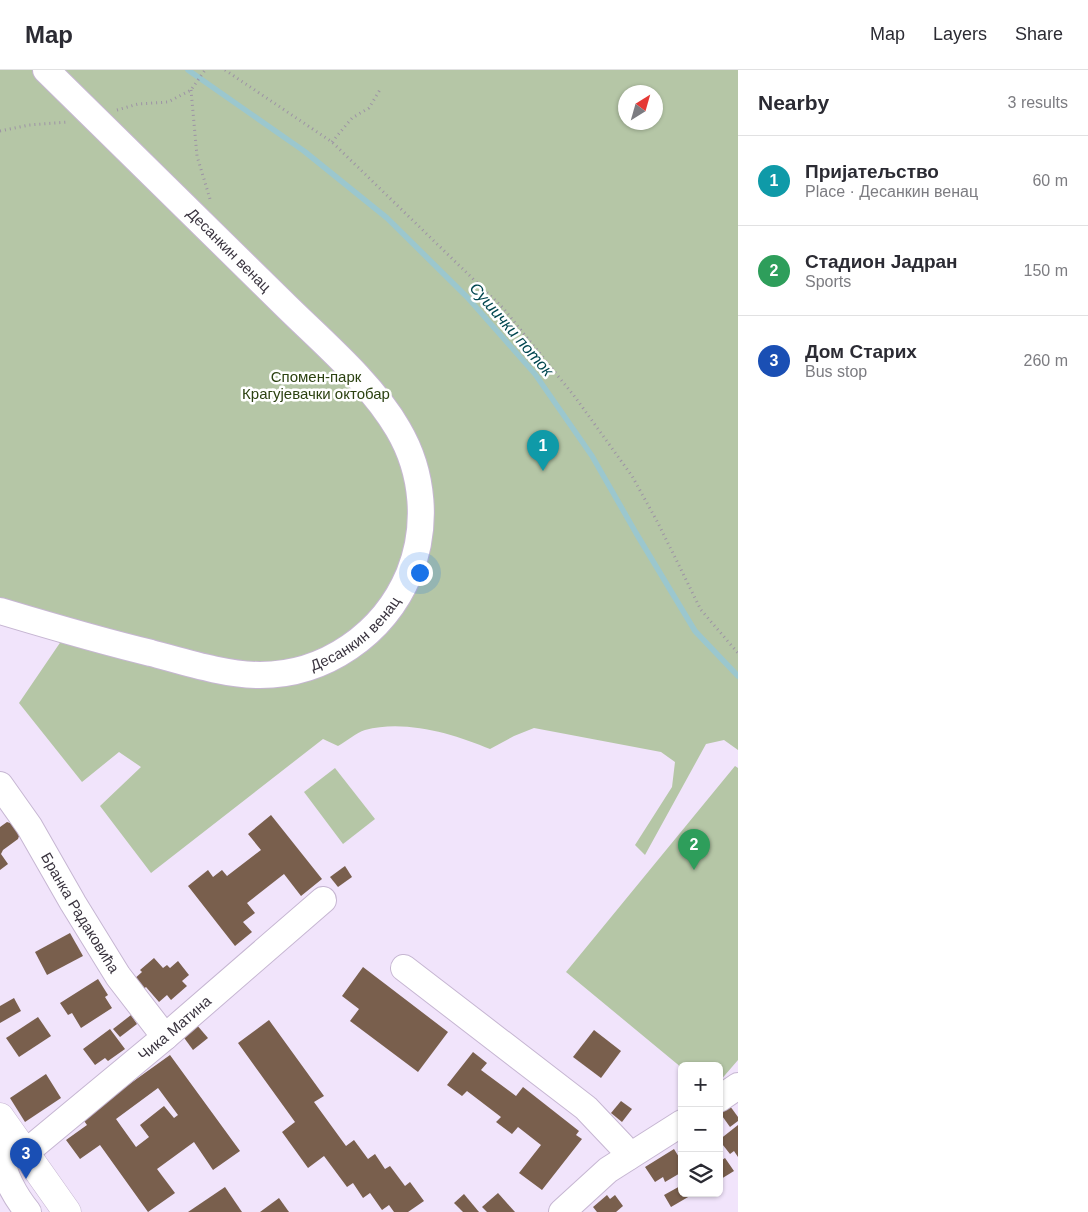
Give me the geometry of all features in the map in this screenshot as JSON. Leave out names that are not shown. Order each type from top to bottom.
[{"type":"main road","points":[[0,1117],[12,1154],[67,1212]]},
{"type":"street","name":"Десанкин венац","points":[[0,612],[108,643],[188,663],[259,675],[290,672],[319,664],[350,649],[385,614],[408,576],[417,549],[421,516],[418,480],[407,448],[398,428],[366,386],[46,70]]},
{"type":"street","name":"Бранка Радаковића","points":[[0,785],[29,826],[118,976],[165,1037]]},
{"type":"street","name":"Чика Матина","points":[[12,1154],[165,1037],[323,900]]},
{"type":"street","points":[[404,968],[586,1108],[622,1146],[628,1158]]},
{"type":"street","points":[[723,1096],[738,1086]]},
{"type":"street","points":[[562,1212],[608,1170],[678,1126]]},
{"type":"street","points":[[12,1154],[2,1166],[20,1202],[28,1212]]},
{"type":"path","points":[[0,131],[94,117],[138,104],[168,102],[191,90],[205,70]]},
{"type":"path","points":[[225,70],[332,142],[502,308],[575,397],[632,476],[658,523],[701,610],[738,653]]},
{"type":"path","points":[[332,142],[352,118],[369,108],[382,88]]},
{"type":"path","points":[[191,90],[197,156],[210,199]]},
{"type":"green space","name":"Спомен-парк Крагујевачки октобар","points":[[0,70],[738,70],[738,750],[724,740],[706,744],[645,855],[635,845],[672,787],[675,762],[661,752],[534,728],[490,749],[445,733],[396,726],[365,730],[338,746],[323,739],[151,873],[100,806],[141,767],[119,752],[82,782],[19,703],[68,631],[0,611]]},
{"type":"green space","points":[[735,766],[738,768],[738,1060],[723,1077],[723,1062],[678,1062],[678,1065],[566,972]]},
{"type":"green space","points":[[335,768],[375,819],[343,844],[304,792]]},
{"type":"building","points":[[271,815],[322,879],[301,896],[284,874],[247,903],[255,913],[243,922],[252,932],[235,946],[188,886],[208,870],[213,877],[222,870],[227,876],[261,850],[248,834]]},
{"type":"building","points":[[7,822],[13,824],[20,833],[18,839],[3,850],[1,854],[8,864],[0,870],[0,827]]},
{"type":"building","points":[[345,866],[352,877],[338,887],[330,877]]},
{"type":"building","points":[[70,933],[83,956],[47,975],[35,952]]},
{"type":"building","points":[[154,958],[163,968],[167,965],[170,968],[178,961],[189,975],[182,981],[187,986],[171,1000],[167,995],[159,1002],[146,987],[142,990],[133,980],[142,972],[140,970]]},
{"type":"building","points":[[363,967],[448,1032],[418,1072],[350,1021],[359,1009],[342,996]]},
{"type":"building","points":[[98,979],[108,995],[105,997],[112,1008],[81,1028],[72,1013],[68,1015],[60,1003]]},
{"type":"building","points":[[14,998],[21,1011],[0,1023],[0,1006]]},
{"type":"building","points":[[131,1015],[137,1024],[120,1037],[113,1029]]},
{"type":"building","points":[[38,1017],[51,1036],[19,1057],[6,1038]]},
{"type":"building","points":[[269,1020],[324,1096],[314,1102],[346,1146],[354,1140],[368,1159],[375,1154],[385,1169],[390,1166],[405,1186],[410,1182],[424,1201],[408,1212],[394,1212],[389,1205],[382,1210],[370,1193],[363,1198],[353,1183],[347,1187],[324,1156],[308,1168],[282,1132],[295,1122],[238,1043]]},
{"type":"building","points":[[196,1024],[208,1038],[193,1050],[182,1035]]},
{"type":"building","points":[[110,1029],[125,1049],[108,1061],[105,1058],[95,1065],[83,1049]]},
{"type":"building","points":[[594,1030],[621,1051],[601,1078],[573,1057]]},
{"type":"building","points":[[473,1052],[487,1063],[481,1070],[516,1096],[523,1087],[579,1131],[576,1135],[582,1139],[542,1190],[519,1173],[541,1145],[518,1127],[512,1134],[496,1122],[501,1117],[467,1091],[462,1096],[447,1085]]},
{"type":"building","points":[[170,1055],[240,1151],[213,1170],[194,1142],[157,1169],[175,1193],[148,1212],[100,1145],[80,1159],[66,1140],[87,1125],[82,1118]],"holes":[[[158,1088],[178,1115],[174,1118],[164,1106],[140,1125],[149,1137],[136,1147],[116,1119]]]},
{"type":"building","points":[[46,1074],[61,1098],[25,1122],[10,1098]]},
{"type":"building","points":[[621,1101],[632,1109],[622,1122],[611,1113]]},
{"type":"building","points":[[730,1106],[738,1117],[738,1121],[730,1127],[723,1117],[723,1111]]},
{"type":"building","points":[[738,1125],[738,1157],[734,1151],[730,1154],[723,1145],[723,1137]]},
{"type":"building","points":[[674,1149],[678,1156],[678,1174],[665,1182],[663,1177],[655,1182],[645,1167]]},
{"type":"building","points":[[725,1158],[734,1171],[723,1178],[723,1159]]},
{"type":"building","points":[[225,1187],[242,1212],[188,1212]]},
{"type":"building","points":[[678,1187],[678,1197],[688,1197],[671,1207],[664,1195]]},
{"type":"building","points":[[498,1193],[515,1212],[487,1212],[482,1207]]},
{"type":"building","points":[[464,1194],[479,1212],[463,1212],[454,1203]]},
{"type":"building","points":[[607,1195],[610,1199],[615,1195],[623,1206],[616,1212],[597,1212],[593,1207]]},
{"type":"building","points":[[279,1198],[289,1212],[260,1212]]},
{"type":"waterway","name":"Сушички поток","points":[[188,70],[304,151],[387,218],[467,297],[535,374],[592,456],[695,631],[738,676]]},
{"type":"place","name":"Пријатељство","points":[[543,471]]},
{"type":"place","name":"Стадион Јадран","points":[[694,870]]},
{"type":"place","name":"Дом Старих","points":[[26,1179]]}]
